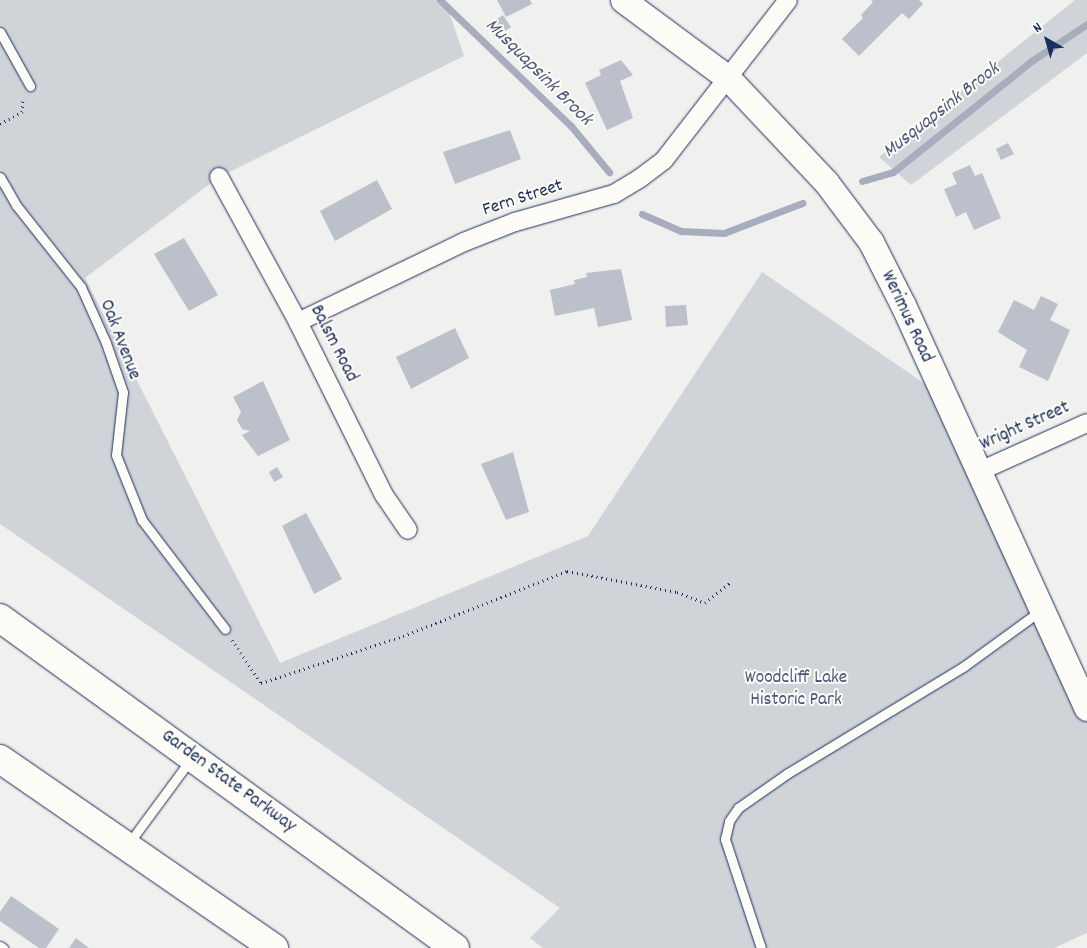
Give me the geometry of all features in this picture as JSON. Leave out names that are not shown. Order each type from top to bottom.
[{"type":"highway","name":"Garden State Parkway","points":[[0,618],[455,948]]},
{"type":"highway","points":[[0,759],[274,948]]},
{"type":"main road","name":"Werimus Road","points":[[624,0],[728,78],[806,160],[871,242],[980,470],[1087,708]]},
{"type":"street","name":"Fern Street","points":[[298,322],[464,242],[515,222],[614,194],[664,160],[788,0]]},
{"type":"street","name":"Balsm Road","points":[[219,177],[298,322],[384,495],[408,530]]},
{"type":"street","name":"Wright Street","points":[[980,470],[1087,423]]},
{"type":"lane","points":[[0,32],[30,86]]},
{"type":"lane","name":"Oak Avenue","points":[[0,177],[16,205],[81,287],[106,343],[123,392],[116,455],[142,520],[225,629]]},
{"type":"lane","points":[[761,948],[725,839],[729,820],[738,808],[788,774],[963,667],[1042,609]]},
{"type":"lane","points":[[127,845],[192,757]]},
{"type":"path","points":[[0,124],[22,112],[23,95],[30,86]]},
{"type":"path","points":[[225,629],[261,683],[403,636],[567,571],[677,592],[705,603],[730,583]]},
{"type":"green space","name":"Woodcliff Lake Historic Park","points":[[0,0],[445,0],[464,56],[219,177],[85,278],[280,663],[588,536],[762,272],[944,397],[1087,708],[1087,933],[1054,948],[543,948],[530,938],[560,908],[0,524]]},
{"type":"green space","points":[[1075,0],[1087,0],[1087,53],[911,185],[879,157]]},
{"type":"building","points":[[497,0],[530,0],[532,4],[506,17]]},
{"type":"building","points":[[871,0],[919,0],[923,4],[909,19],[902,13],[859,56],[842,39],[863,18],[861,15],[873,2]]},
{"type":"building","points":[[503,15],[511,27],[495,38],[487,26]]},
{"type":"building","points":[[621,60],[633,75],[620,81],[633,118],[607,130],[585,83],[601,75],[599,70]]},
{"type":"building","points":[[510,130],[521,159],[455,184],[443,152]]},
{"type":"building","points":[[1008,143],[1014,154],[1001,160],[996,149]]},
{"type":"building","points":[[970,165],[975,176],[982,173],[1001,218],[974,230],[966,212],[956,217],[944,189],[957,184],[952,173]]},
{"type":"building","points":[[377,180],[392,209],[335,241],[320,211]]},
{"type":"building","points":[[184,238],[218,295],[189,311],[154,254]]},
{"type":"building","points":[[621,269],[632,320],[598,327],[594,308],[555,316],[550,290],[575,284],[574,280],[587,277],[586,273]]},
{"type":"building","points":[[1041,296],[1058,304],[1050,320],[1070,330],[1048,381],[1019,367],[1027,350],[998,332],[1014,300],[1034,310]]},
{"type":"building","points":[[686,305],[688,325],[666,327],[665,306]]},
{"type":"building","points":[[455,328],[469,358],[411,389],[396,357]]},
{"type":"building","points":[[263,381],[290,440],[258,456],[242,435],[250,431],[242,429],[237,420],[241,412],[233,397]]},
{"type":"building","points":[[513,452],[529,512],[506,520],[481,464]]},
{"type":"building","points":[[277,467],[283,477],[274,482],[269,472]]},
{"type":"building","points":[[306,513],[342,579],[314,594],[282,526]]},
{"type":"building","points":[[11,896],[59,929],[46,948],[39,948],[0,921],[0,912]]},
{"type":"building","points":[[76,938],[89,948],[69,948]]},
{"type":"waterway","name":"Musquapsink Brook","points":[[440,0],[571,126],[609,172]]},
{"type":"waterway","name":"Musquapsink Brook","points":[[862,181],[893,172],[1033,60],[1087,24]]},
{"type":"waterway","name":"Musquapsink Brook","points":[[642,214],[681,231],[724,233],[802,203]]}]
